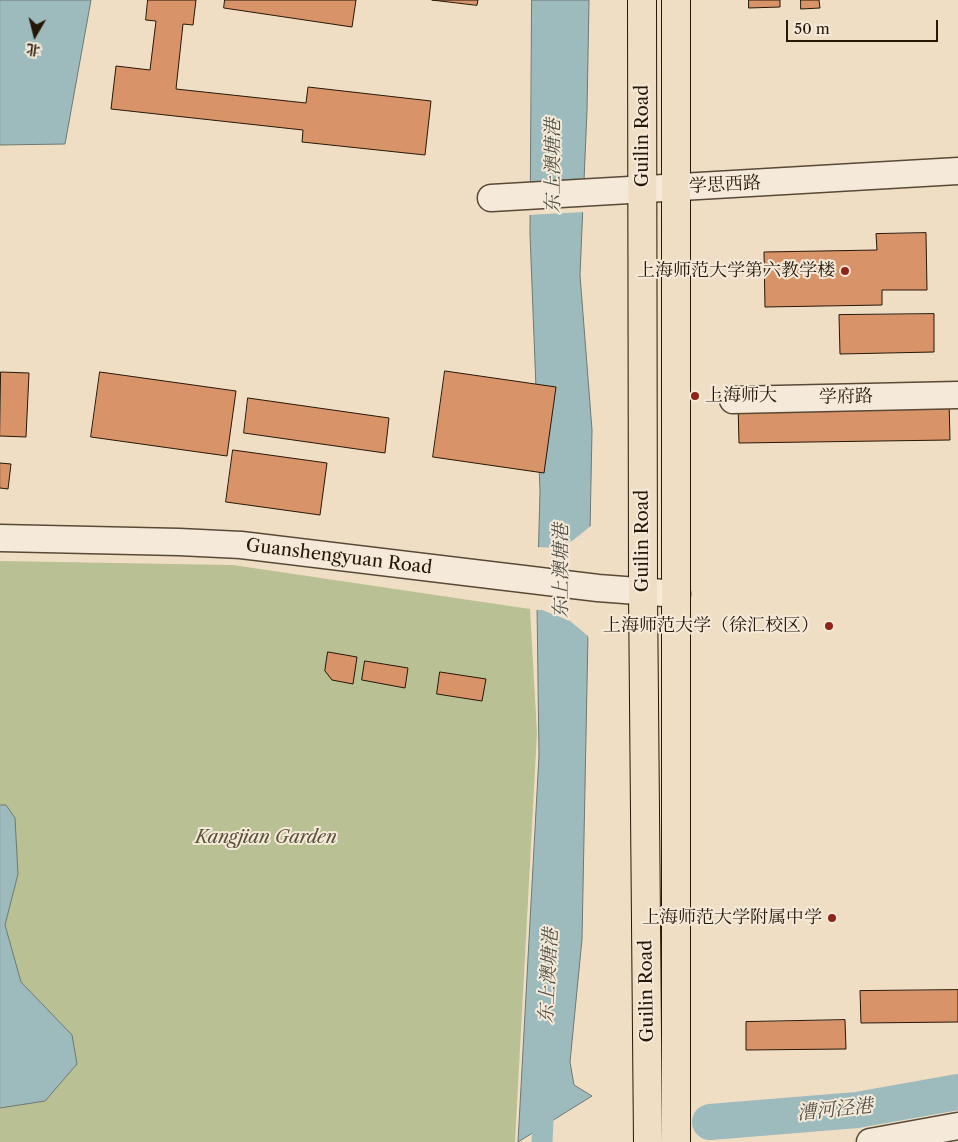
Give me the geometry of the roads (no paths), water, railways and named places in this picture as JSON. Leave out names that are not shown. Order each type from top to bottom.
[{"type":"main road","name":"Guilin Road","points":[[642,0],[643,591],[648,1142]]},
{"type":"main road","name":"Guilin Road","points":[[676,0],[676,1142]]},
{"type":"street","name":"学思西路","points":[[502,197],[958,171]]},
{"type":"street","name":"学府路","points":[[733,400],[958,395]]},
{"type":"street","name":"Guanshengyuan Road","points":[[0,538],[241,545],[598,588],[676,594]]},
{"type":"street","points":[[870,1142],[958,1126]]},
{"type":"water","points":[[0,0],[91,0],[65,144],[0,145]]},
{"type":"water","points":[[532,0],[589,0],[587,110],[580,275],[592,430],[582,939],[570,1062],[574,1085],[592,1096],[518,1142],[539,756],[537,605],[540,491],[530,234]]},
{"type":"water","points":[[0,805],[6,805],[15,818],[18,874],[5,925],[21,982],[72,1035],[77,1064],[45,1101],[0,1108]]},
{"type":"waterway","name":"漕河泾港","points":[[710,1122],[857,1110],[958,1092]]},
{"type":"waterway","name":"东上澳塘港","points":[[542,1142],[544,1100]]},
{"type":"place","name":"上海师范大学第六教学楼","points":[[845,271]]},
{"type":"place","name":"上海师大","points":[[695,396]]},
{"type":"place","name":"上海师范大学（徐汇校区）","points":[[829,626]]},
{"type":"place","name":"上海师范大学附属中学","points":[[832,918]]},
{"type":"park label","name":"Kangjian Garden","points":[[266,838]]}]
